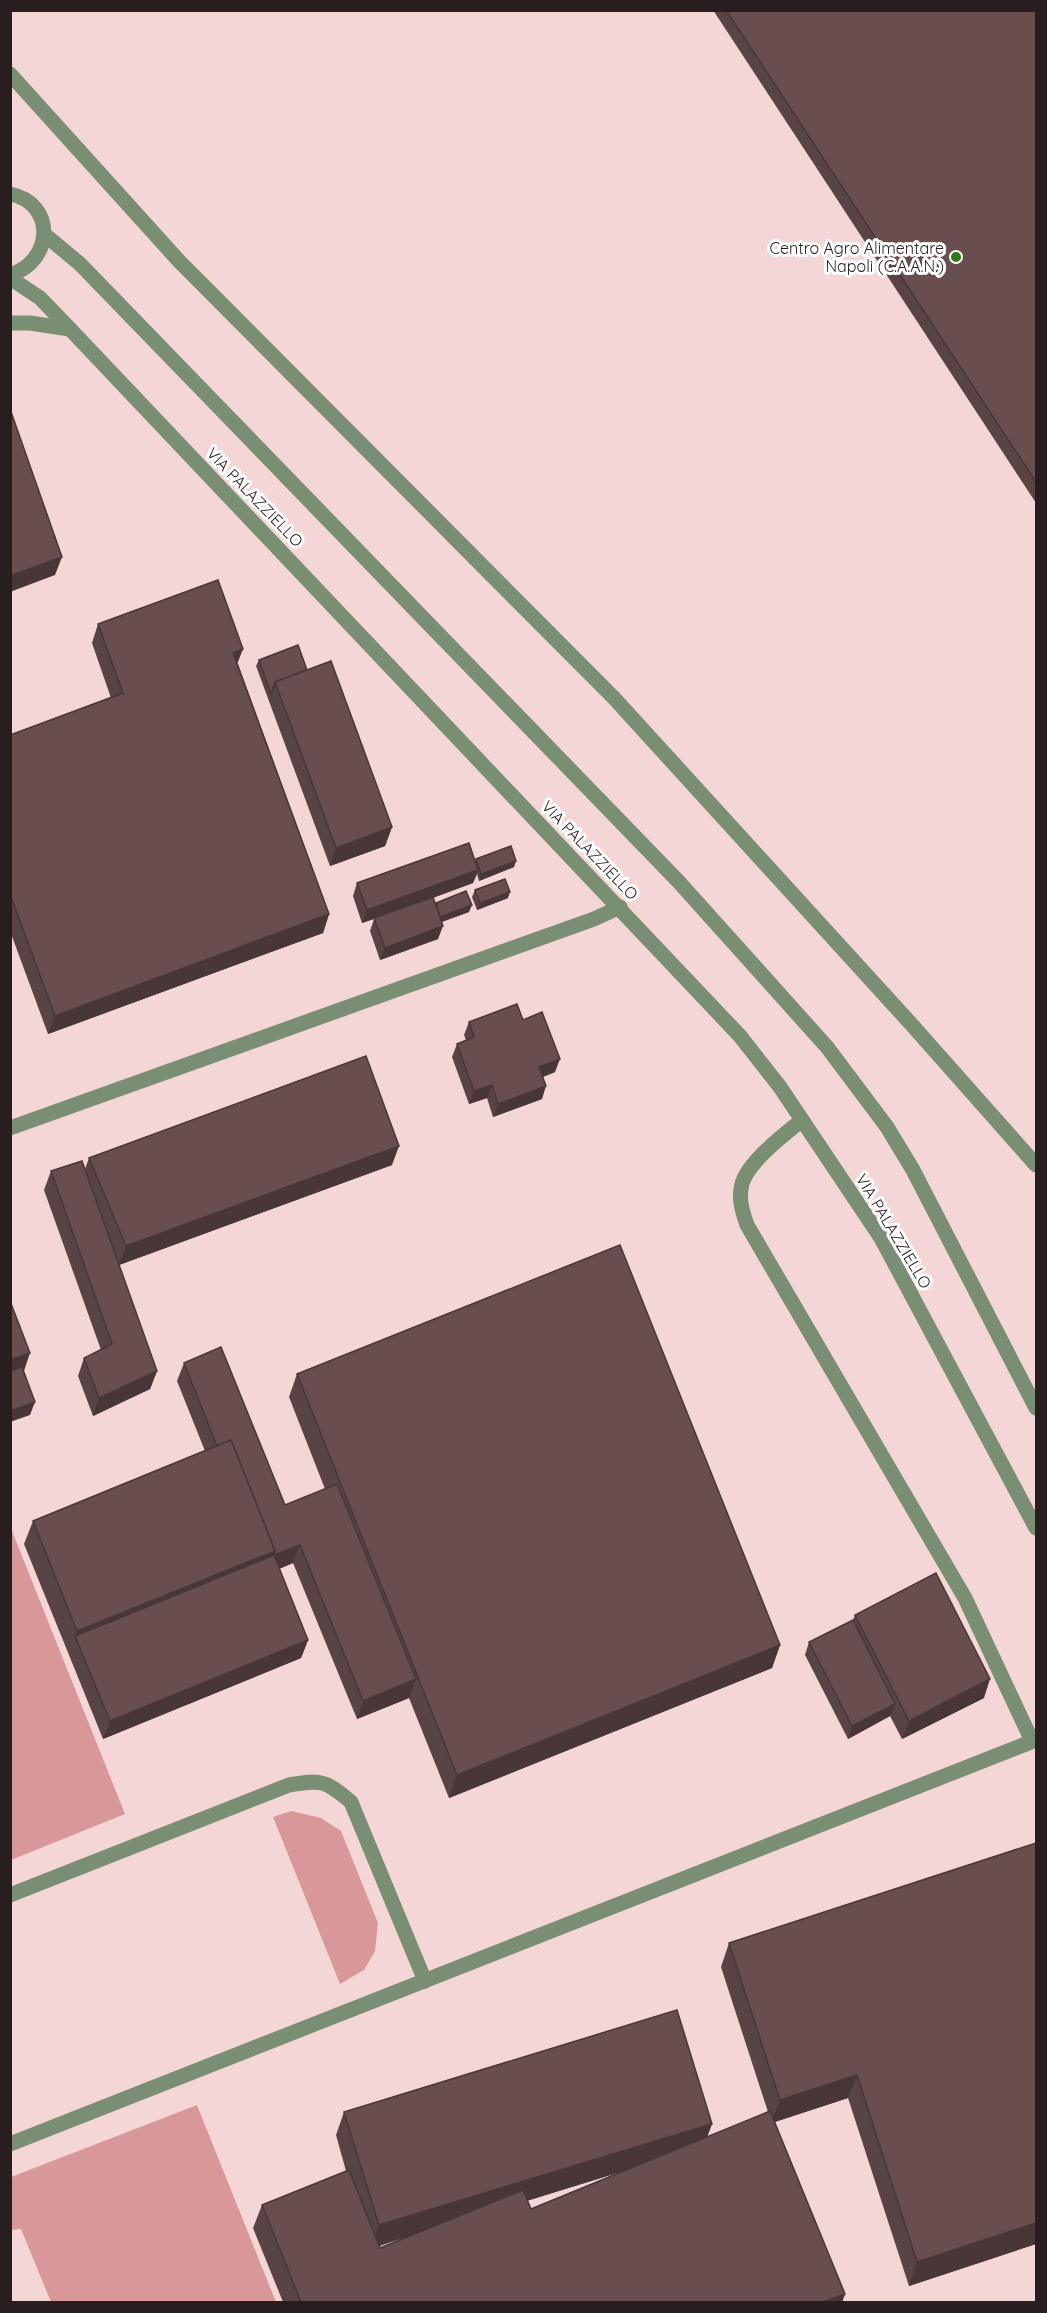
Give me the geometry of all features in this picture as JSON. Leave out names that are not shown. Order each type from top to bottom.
[{"type":"street","points":[[10,74],[179,261],[614,698],[904,1016],[1036,1165]]},
{"type":"street","points":[[10,194],[27,201],[36,210],[42,221],[44,234],[41,249],[34,262],[10,276]]},
{"type":"street","points":[[44,234],[80,264],[678,881],[827,1047],[887,1127],[913,1170],[1036,1408]]},
{"type":"street","name":"VIA PALAZZIELLO","points":[[10,276],[40,298],[70,329],[740,1036],[780,1087],[881,1238],[1036,1528]]},
{"type":"street","points":[[10,323],[30,323],[70,329]]},
{"type":"street","points":[[10,1128],[594,919],[620,907]]},
{"type":"street","points":[[10,2144],[1034,1741],[965,1598],[747,1225],[741,1205],[741,1186],[750,1168],[802,1120]]},
{"type":"street","points":[[10,1895],[289,1785],[313,1781],[332,1786],[351,1802],[425,1980]]},
{"type":"shaded area","points":[[10,1526],[125,1814],[11,1860],[10,1860]]},
{"type":"shaded area","points":[[291,1811],[321,1818],[341,1831],[378,1923],[375,1951],[364,1970],[340,1984],[273,1817]]},
{"type":"shaded area","points":[[197,2105],[276,2302],[51,2302],[21,2229],[11,2230],[11,2177]]},
{"type":"building","name":"Centro Agro Alimentare Napoli (C.A.A.N.)","points":[[726,10],[1036,10],[1036,482]]},
{"type":"building","points":[[10,409],[62,557],[10,576]]},
{"type":"building","points":[[218,580],[243,649],[233,653],[329,914],[55,1016],[10,894],[10,735],[123,693],[98,624]]},
{"type":"building","points":[[298,645],[307,670],[275,682],[271,694],[259,660]]},
{"type":"building","points":[[331,661],[392,827],[336,848],[275,682]]},
{"type":"building","points":[[469,843],[478,870],[367,910],[357,883]]},
{"type":"building","points":[[511,846],[516,861],[481,874],[476,859]]},
{"type":"building","points":[[505,879],[510,892],[480,903],[475,890]]},
{"type":"building","points":[[466,891],[472,905],[440,917],[436,903]]},
{"type":"building","points":[[433,897],[443,926],[385,948],[374,918]]},
{"type":"building","points":[[517,1004],[523,1020],[542,1012],[560,1059],[539,1067],[546,1086],[498,1104],[492,1085],[474,1091],[457,1044],[474,1037],[469,1022]]},
{"type":"building","points":[[366,1056],[399,1146],[126,1246],[89,1158]]},
{"type":"building","points":[[82,1161],[157,1371],[99,1398],[84,1358],[112,1344],[51,1171]]},
{"type":"building","points":[[620,1245],[780,1645],[457,1775],[297,1374]]},
{"type":"building","points":[[10,1301],[30,1353],[10,1360]]},
{"type":"building","points":[[221,1347],[285,1505],[337,1484],[416,1679],[363,1701],[300,1545],[274,1555],[275,1551],[231,1440],[217,1446],[184,1363]]},
{"type":"building","points":[[22,1367],[35,1402],[10,1411],[10,1371]]},
{"type":"building","points":[[231,1440],[275,1551],[77,1631],[33,1521]]},
{"type":"building","points":[[274,1555],[308,1640],[110,1721],[75,1636]]},
{"type":"building","points":[[936,1573],[990,1679],[909,1721],[855,1615]]},
{"type":"building","points":[[853,1620],[895,1704],[852,1726],[809,1642]]},
{"type":"building","points":[[1036,1843],[1036,2223],[917,2262],[857,2075],[780,2100],[729,1943]]},
{"type":"building","points":[[677,2010],[712,2124],[379,2225],[344,2112]]},
{"type":"building","points":[[770,2111],[845,2294],[823,2302],[301,2302],[262,2205],[349,2170],[380,2248],[523,2190],[531,2209]]},
{"type":"place","name":"Centro Agro Alimentare Napoli (C.A.A.N.)","points":[[956,257]]}]
